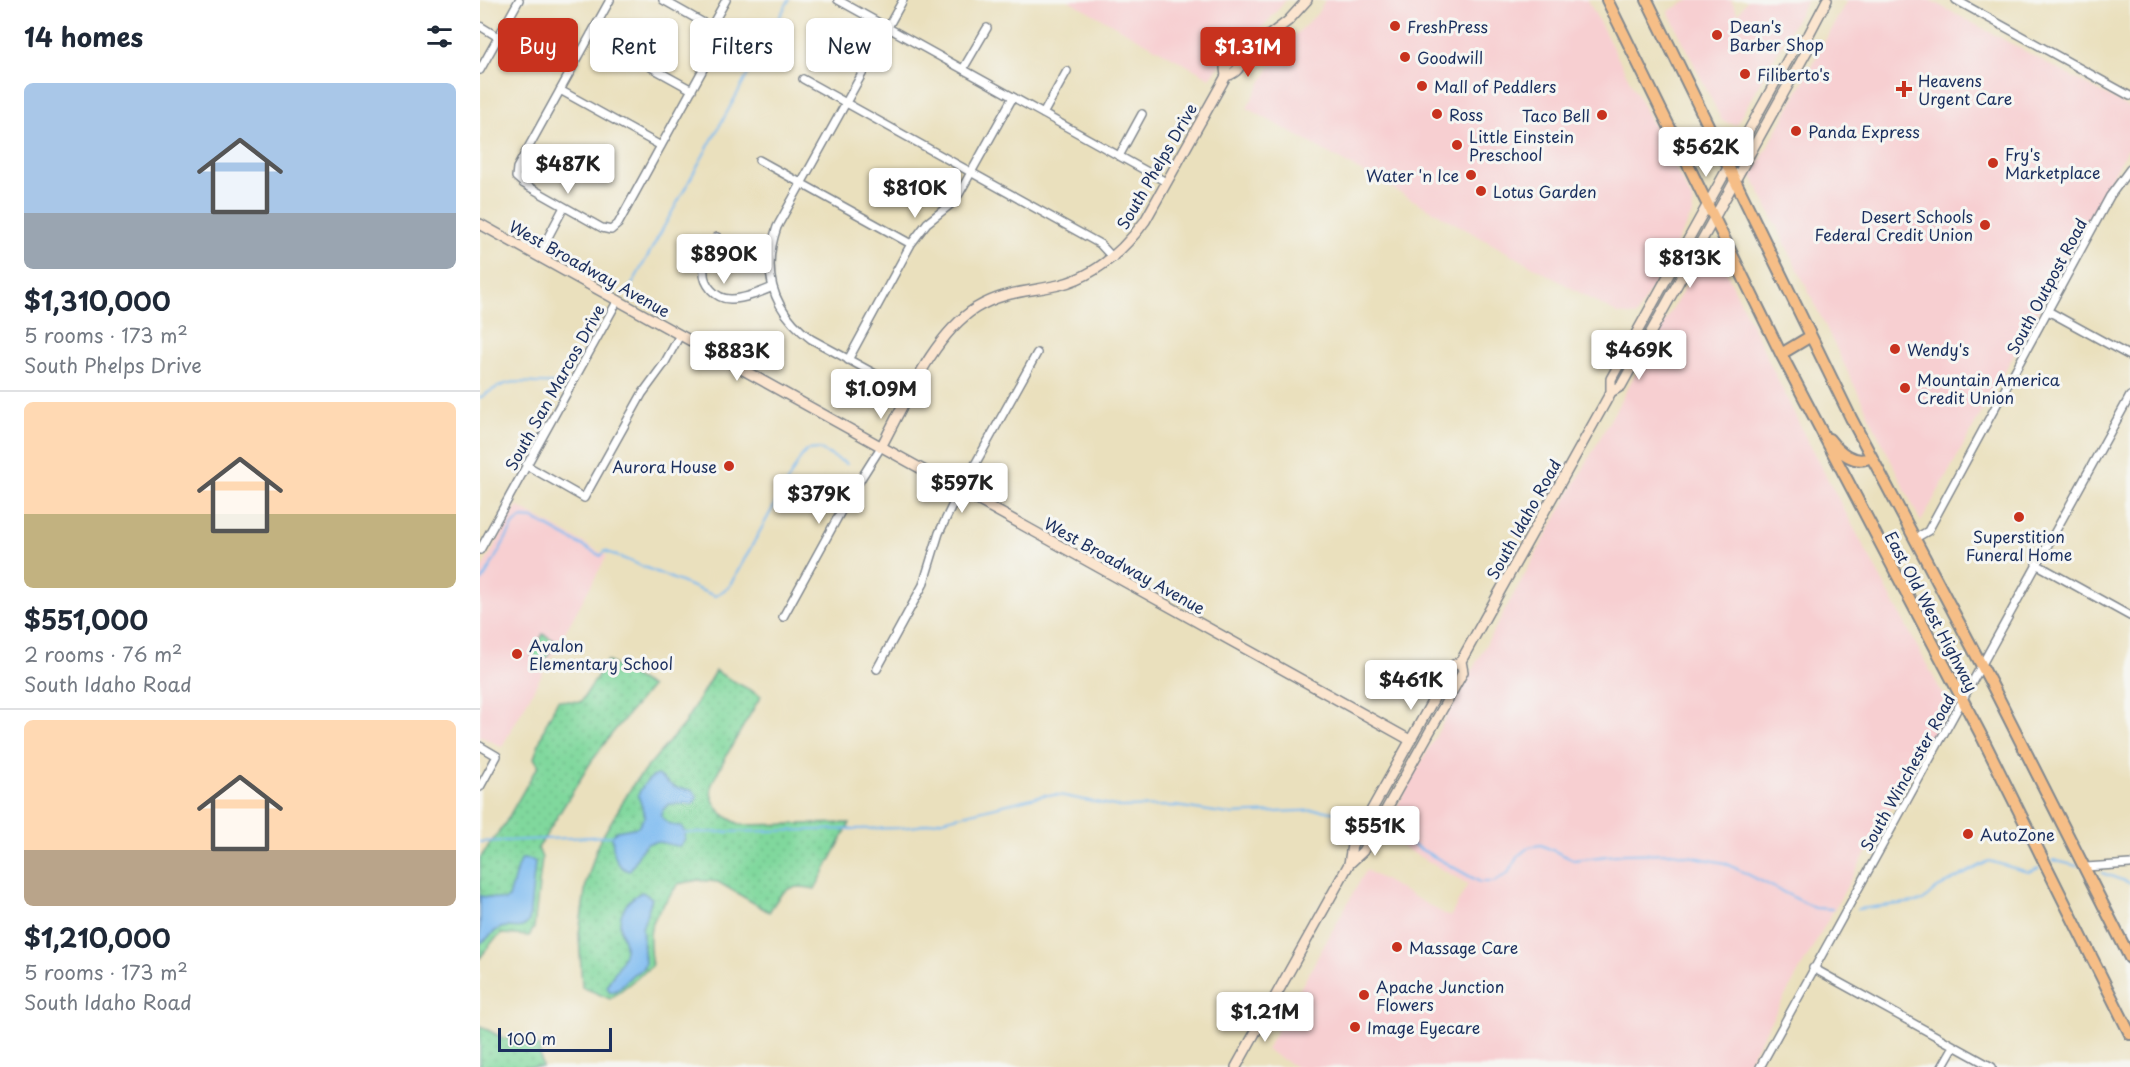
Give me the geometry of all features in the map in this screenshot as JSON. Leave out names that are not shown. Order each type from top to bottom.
[{"type":"main road","name":"South Phelps Drive","points":[[881,447],[939,344],[952,328],[974,309],[1010,293],[1058,285],[1084,277],[1113,258],[1132,240],[1145,221],[1226,76],[1225,68],[1236,56],[1244,55],[1288,21],[1307,0]]},
{"type":"main road","name":"East Old West Highway","points":[[1607,0],[1780,354],[1963,700],[2130,1034]]},
{"type":"main road","name":"East Old West Highway","points":[[1647,0],[1871,457],[1982,665],[2130,958]]},
{"type":"main road","name":"South Idaho Road","points":[[1611,392],[1621,386],[1808,49],[1808,36],[1827,0]]},
{"type":"main road","name":"South Idaho Road","points":[[1349,864],[1352,845],[1452,666],[1461,661],[1611,392],[1611,379],[1728,166],[1797,43],[1808,36]]},
{"type":"main road","name":"West Broadway Avenue","points":[[480,224],[1410,740]]},
{"type":"main road","points":[[1780,354],[1811,336]]},
{"type":"main road","points":[[1816,423],[1842,452],[1860,460],[1871,457]]},
{"type":"main road","name":"South Idaho Road","points":[[1236,1067],[1349,864],[1363,851],[1381,820],[1462,672],[1461,661]]},
{"type":"street","points":[[509,18],[519,0]]},
{"type":"street","points":[[600,18],[610,0]]},
{"type":"street","points":[[663,0],[695,18]]},
{"type":"street","points":[[716,18],[726,0]]},
{"type":"street","points":[[838,0],[871,18]]},
{"type":"street","points":[[892,20],[903,0]]},
{"type":"street","points":[[1956,0],[2130,96]]},
{"type":"street","points":[[480,26],[498,37],[480,70]]},
{"type":"street","points":[[963,69],[987,28]]},
{"type":"street","points":[[892,29],[1166,182]]},
{"type":"street","points":[[590,36],[517,168],[516,177],[524,184],[602,228],[611,230],[618,224],[702,72]]},
{"type":"street","points":[[1043,114],[1067,71]]},
{"type":"street","points":[[660,72],[692,90]]},
{"type":"street","points":[[863,72],[777,227],[770,259],[773,287],[778,302],[797,329],[848,360],[910,393]]},
{"type":"street","points":[[803,79],[1100,244],[1113,258]]},
{"type":"street","points":[[560,90],[661,146]]},
{"type":"street","points":[[848,360],[911,244],[927,224],[951,204],[1013,97]]},
{"type":"street","points":[[1119,156],[1142,114]]},
{"type":"street","points":[[759,160],[911,244]]},
{"type":"street","name":"South Outpost Road","points":[[1914,539],[1928,531],[2110,196],[2130,169]]},
{"type":"street","points":[[538,256],[564,207]]},
{"type":"street","points":[[717,237],[704,270],[709,288],[723,298],[738,299],[773,287]]},
{"type":"street","name":"South San Marcos Drive","points":[[481,545],[618,300]]},
{"type":"street","points":[[2048,311],[2130,356]]},
{"type":"street","points":[[526,465],[584,498],[642,394],[664,364],[680,335]]},
{"type":"street","points":[[877,669],[923,585],[939,533],[960,490],[1036,353]]},
{"type":"street","name":"South Winchester Road","points":[[1760,1067],[2130,396]]},
{"type":"street","name":"South Phelps Drive","points":[[783,617],[845,504],[881,447]]},
{"type":"street","points":[[2036,564],[2130,616]]},
{"type":"street","points":[[480,746],[497,756],[480,787]]},
{"type":"street","points":[[2086,867],[2130,864]]},
{"type":"street","points":[[1813,968],[1992,1067]]},
{"type":"street","points":[[1942,1067],[1954,1046]]},
{"type":"shaded area","points":[[1068,0],[1286,0],[1265,25],[1232,50],[1210,78]]},
{"type":"shaded area","points":[[1325,0],[1588,0],[1692,200],[1693,213],[1636,316],[1618,314],[1247,108],[1279,51],[1317,14]]},
{"type":"shaded area","points":[[1690,0],[1731,0],[1738,14],[1747,0],[1807,0],[1736,125],[1722,121],[1668,11]]},
{"type":"shaded area","points":[[1847,0],[1930,0],[2130,108],[2130,145],[1921,522],[1752,176]]},
{"type":"shaded area","points":[[1700,261],[1725,269],[1807,440],[1949,706],[1745,1067],[1296,1067],[1266,1050],[1366,870],[1450,917],[1468,884],[1381,835]]},
{"type":"shaded area","name":"Avalon Elementary School","points":[[517,506],[607,556],[502,747],[480,736],[480,572]]},
{"type":"green space","points":[[543,634],[555,641],[544,663],[532,656]]},
{"type":"green space","points":[[607,661],[651,687],[589,765],[538,848],[542,858],[534,928],[529,936],[502,934],[493,941],[480,958],[480,858],[504,825],[539,766],[534,758],[546,724],[558,700],[581,702]]},
{"type":"green space","points":[[715,671],[761,696],[713,782],[711,788],[716,807],[730,819],[742,825],[850,823],[815,889],[798,887],[787,890],[782,893],[769,912],[718,882],[698,880],[678,884],[653,921],[650,939],[652,966],[610,999],[582,987],[579,934],[586,884],[598,844],[634,783],[684,724]]},
{"type":"green space","points":[[480,1026],[503,1038],[539,1046],[542,1067],[480,1067]]},
{"type":"water","points":[[657,775],[675,787],[693,790],[697,798],[693,804],[669,804],[663,810],[661,816],[665,821],[682,827],[684,830],[685,837],[681,844],[679,846],[654,842],[646,845],[629,871],[617,862],[612,836],[617,831],[638,827],[645,816],[638,795],[645,783]]},
{"type":"water","points":[[522,859],[535,862],[529,921],[523,927],[498,929],[480,943],[480,896],[505,900],[509,898],[517,868]]},
{"type":"water","points":[[642,892],[652,898],[642,928],[645,964],[617,990],[611,992],[607,985],[620,964],[625,950],[620,919],[628,903]]},
{"type":"waterway","points":[[629,290],[789,0]]},
{"type":"waterway","points":[[480,398],[508,383],[553,383]]},
{"type":"waterway","points":[[480,581],[483,580],[514,524],[522,518],[534,519],[601,556],[605,551],[715,596],[729,587],[807,450],[819,449],[847,464]]},
{"type":"waterway","points":[[683,833],[900,828],[918,826],[1044,795],[1059,795],[1120,807],[1175,806],[1229,814],[1321,810],[1359,817]]},
{"type":"waterway","points":[[1384,829],[1480,882],[1494,882],[1508,873],[1518,856],[1529,847],[1541,845],[1574,860],[1624,854],[1673,853],[1725,863],[1815,908],[1832,909]]},
{"type":"waterway","points":[[480,842],[612,836]]},
{"type":"waterway","points":[[2053,860],[2077,866]]},
{"type":"waterway","points":[[1858,909],[1923,901],[1936,889],[1989,861],[2028,872],[2039,868]]},
{"type":"waterway","points":[[2102,873],[2130,883]]},
{"type":"place","name":"FreshPress","points":[[1395,26]]},
{"type":"place","name":"Dean's Barber Shop","points":[[1717,35]]},
{"type":"place","name":"Goodwill","points":[[1405,57]]},
{"type":"place","name":"Filiberto's","points":[[1745,74]]},
{"type":"place","name":"Mall of Peddlers","points":[[1422,86]]},
{"type":"place","name":"Heavens Urgent Care","points":[[1904,89]]},
{"type":"place","name":"Ross","points":[[1437,114]]},
{"type":"place","name":"Taco Bell","points":[[1602,115]]},
{"type":"place","name":"Panda Express","points":[[1796,131]]},
{"type":"place","name":"Little Einstein Preschool","points":[[1457,145]]},
{"type":"place","name":"Fry's Marketplace","points":[[1993,163]]},
{"type":"place","name":"Water 'n Ice","points":[[1471,175]]},
{"type":"place","name":"Lotus Garden","points":[[1481,191]]},
{"type":"place","name":"Desert Schools Federal Credit Union","points":[[1985,225]]},
{"type":"place","name":"Wendy's","points":[[1895,349]]},
{"type":"place","name":"Mountain America Credit Union","points":[[1905,388]]},
{"type":"place","name":"Aurora House","points":[[729,466]]},
{"type":"place","name":"Superstition Funeral Home","points":[[2019,517]]},
{"type":"place","name":"Avalon Elementary School","points":[[517,654]]},
{"type":"place","name":"AutoZone","points":[[1968,834]]},
{"type":"place","name":"Massage Care","points":[[1397,947]]},
{"type":"place","name":"Apache Junction Flowers","points":[[1364,995]]},
{"type":"place","name":"Image Eyecare","points":[[1355,1027]]}]
